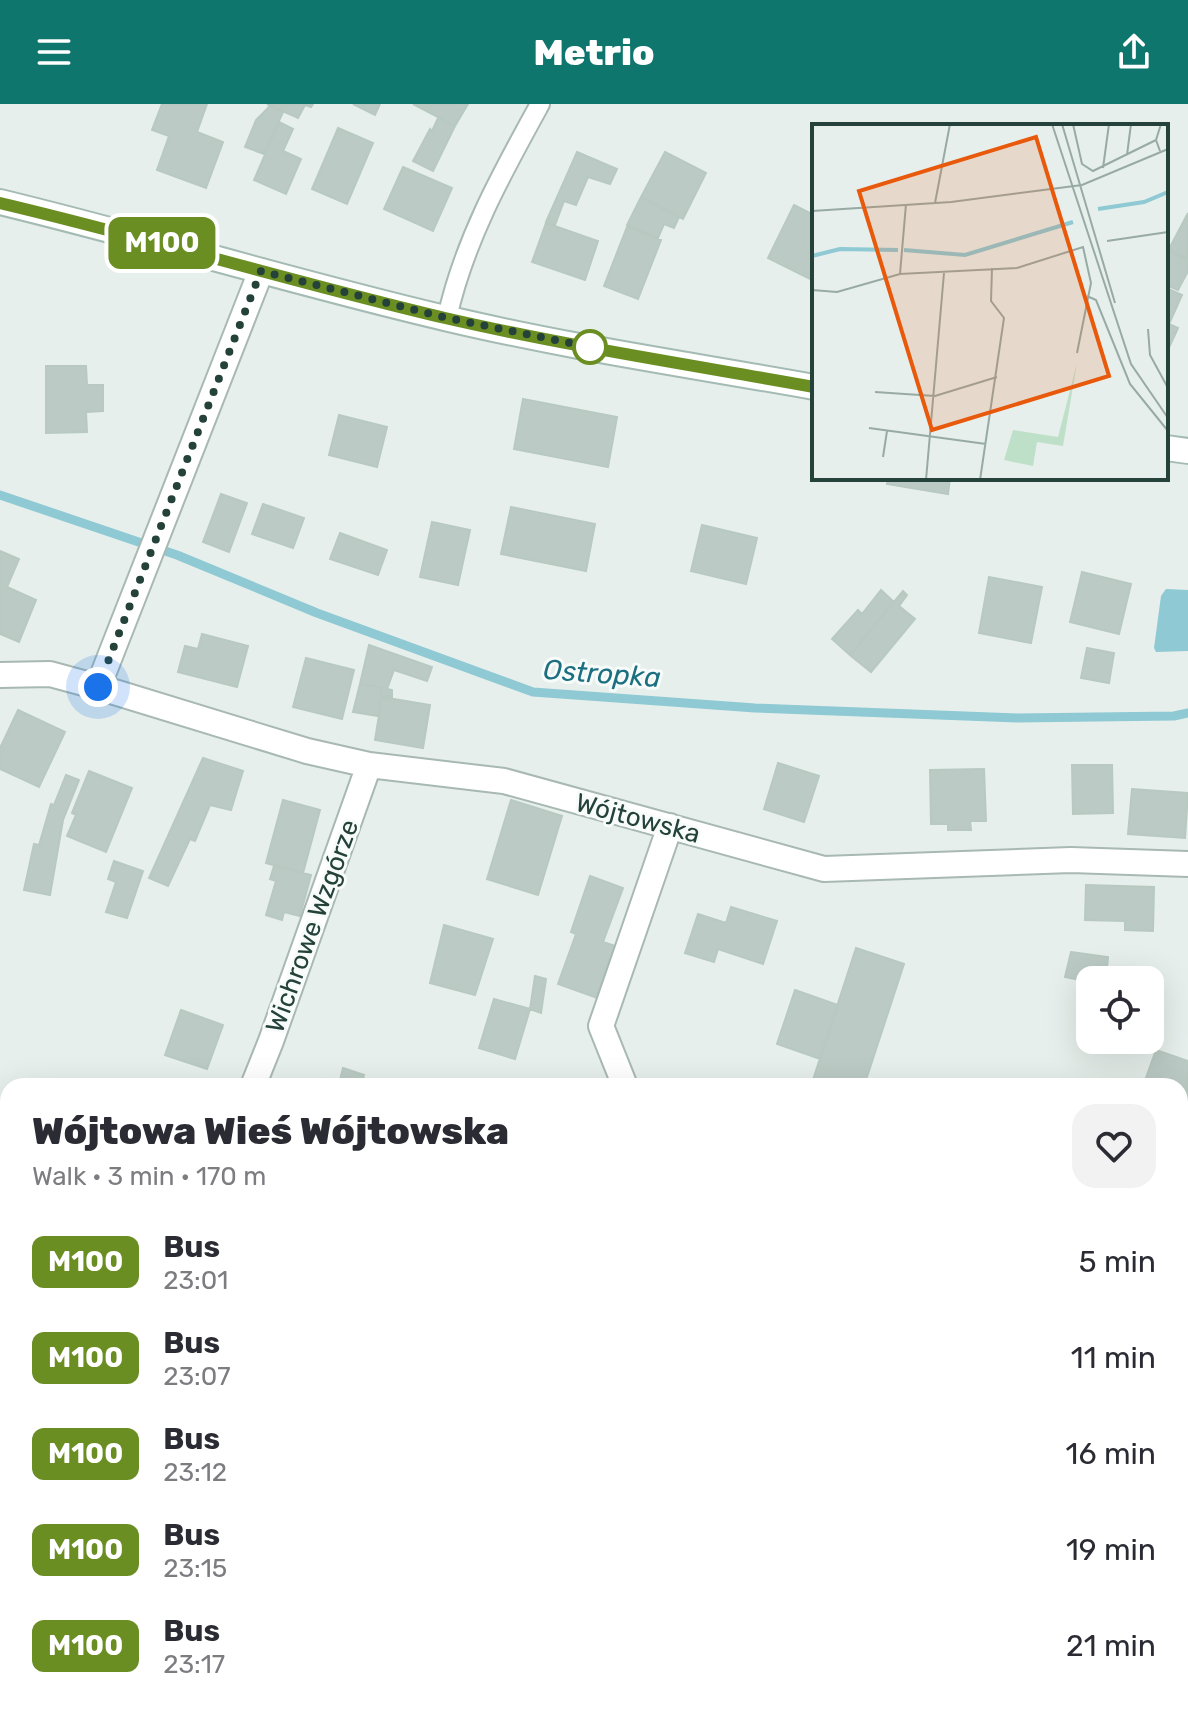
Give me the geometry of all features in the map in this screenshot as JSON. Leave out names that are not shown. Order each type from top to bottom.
[{"type":"street","points":[[0,202],[447,318],[812,387]]},
{"type":"street","points":[[98,687],[261,271]]},
{"type":"street","points":[[1168,448],[1188,451]]},
{"type":"street","name":"Wójtowska","points":[[0,675],[50,674],[307,751],[369,765],[504,781],[824,869],[1071,860],[1188,864]]},
{"type":"street","name":"Wichrowe Wzgórze","points":[[256,1078],[369,765]]},
{"type":"street","points":[[622,1078],[601,1026],[670,826]]},
{"type":"lane","points":[[447,318],[454,283],[468,247],[489,199],[540,104]]},
{"type":"water","points":[[1166,589],[1188,590],[1188,651],[1156,652],[1154,648],[1161,596]]},
{"type":"building","points":[[162,104],[207,104],[197,132],[223,142],[206,188],[157,170],[169,136],[152,130]]},
{"type":"building","points":[[267,104],[313,104],[311,107],[305,105],[298,118]]},
{"type":"building","points":[[353,104],[380,104],[375,115]]},
{"type":"building","points":[[413,104],[468,104],[455,126]]},
{"type":"building","points":[[270,106],[283,112],[264,154],[245,147],[256,120]]},
{"type":"building","points":[[438,118],[455,126],[433,171],[413,161]]},
{"type":"building","points":[[279,122],[293,129],[283,151],[301,159],[286,194],[254,180]]},
{"type":"building","points":[[338,128],[373,143],[347,204],[312,189]]},
{"type":"building","points":[[577,152],[617,169],[610,184],[588,177],[576,205],[564,201],[555,225],[546,222]]},
{"type":"building","points":[[665,152],[706,173],[683,219],[641,197]]},
{"type":"building","points":[[403,167],[452,188],[433,231],[384,209]]},
{"type":"building","points":[[641,197],[679,217],[674,228],[664,224],[658,238],[627,225]]},
{"type":"building","points":[[794,205],[812,214],[812,280],[768,258]]},
{"type":"building","points":[[1188,213],[1188,259],[1169,249]]},
{"type":"building","points":[[546,223],[598,241],[585,280],[532,262]]},
{"type":"building","points":[[627,227],[661,240],[638,299],[604,286]]},
{"type":"building","points":[[1168,253],[1188,261],[1188,271],[1178,290],[1168,286]]},
{"type":"building","points":[[1168,289],[1182,295],[1169,324],[1178,328],[1168,350]]},
{"type":"building","points":[[46,366],[86,366],[87,385],[103,385],[103,411],[86,412],[87,432],[46,433]]},
{"type":"building","points":[[523,399],[617,417],[608,467],[514,449]]},
{"type":"building","points":[[339,415],[387,427],[377,467],[329,455]]},
{"type":"building","points":[[888,480],[950,480],[948,494],[887,484]]},
{"type":"building","points":[[221,494],[247,503],[229,552],[203,542]]},
{"type":"building","points":[[263,504],[304,518],[293,548],[252,534]]},
{"type":"building","points":[[511,507],[595,524],[586,571],[501,554]]},
{"type":"building","points":[[432,522],[470,530],[458,585],[420,577]]},
{"type":"building","points":[[702,525],[757,538],[746,584],[691,571]]},
{"type":"building","points":[[340,533],[387,550],[378,575],[330,559]]},
{"type":"building","points":[[0,551],[19,559],[7,587],[36,600],[19,642],[0,634]]},
{"type":"building","points":[[1082,572],[1131,584],[1119,634],[1070,622]]},
{"type":"building","points":[[989,577],[1042,587],[1031,643],[979,633]]},
{"type":"building","points":[[881,590],[894,602],[850,655],[832,639],[858,610],[862,614]]},
{"type":"building","points":[[903,591],[907,595],[899,606],[915,619],[871,672],[850,655]]},
{"type":"building","points":[[202,634],[248,646],[237,687],[178,672],[185,646],[198,649]]},
{"type":"building","points":[[369,645],[432,667],[427,681],[394,670],[387,689],[392,690],[392,697],[381,695],[382,688],[360,684]]},
{"type":"building","points":[[1087,648],[1114,653],[1109,683],[1081,678]]},
{"type":"building","points":[[306,658],[354,670],[342,719],[293,707]]},
{"type":"building","points":[[360,684],[382,688],[378,716],[353,712]]},
{"type":"building","points":[[382,697],[430,705],[423,748],[375,740]]},
{"type":"building","points":[[18,710],[65,732],[39,787],[0,769],[0,748]]},
{"type":"building","points":[[203,758],[243,771],[231,810],[210,805],[195,841],[190,839],[168,886],[149,878]]},
{"type":"building","points":[[778,763],[819,776],[804,822],[764,809]]},
{"type":"building","points":[[1072,765],[1112,765],[1113,813],[1073,814]]},
{"type":"building","points":[[984,769],[986,821],[970,821],[971,830],[948,830],[948,824],[931,824],[930,770]]},
{"type":"building","points":[[89,771],[132,788],[106,852],[67,836],[76,815],[72,813]]},
{"type":"building","points":[[66,775],[79,780],[63,820],[50,895],[24,890],[34,844],[39,845],[51,804],[54,805]]},
{"type":"building","points":[[1132,789],[1188,793],[1185,838],[1128,834]]},
{"type":"building","points":[[283,800],[320,810],[303,873],[266,863]]},
{"type":"building","points":[[511,800],[562,816],[538,895],[487,879]]},
{"type":"building","points":[[114,861],[143,871],[127,918],[106,912],[116,882],[108,879]]},
{"type":"building","points":[[274,866],[311,875],[300,916],[284,912],[282,920],[266,915],[276,881],[270,879]]},
{"type":"building","points":[[590,876],[623,888],[603,942],[618,947],[600,999],[558,984],[576,934],[571,932]]},
{"type":"building","points":[[1086,885],[1154,887],[1153,931],[1125,930],[1125,921],[1085,920]]},
{"type":"building","points":[[731,907],[777,921],[763,964],[718,949],[714,962],[685,953],[698,914],[726,923]]},
{"type":"building","points":[[444,925],[493,939],[475,995],[430,983]]},
{"type":"building","points":[[856,948],[904,964],[867,1078],[814,1078]]},
{"type":"building","points":[[1071,952],[1108,957],[1107,966],[1076,966],[1076,979],[1065,977]]},
{"type":"building","points":[[535,976],[546,979],[541,1013],[530,1009]]},
{"type":"building","points":[[795,990],[838,1005],[820,1059],[777,1044]]},
{"type":"building","points":[[494,999],[530,1009],[515,1059],[479,1048]]},
{"type":"building","points":[[181,1010],[223,1025],[207,1069],[165,1055]]},
{"type":"building","points":[[1164,1053],[1188,1061],[1188,1078],[1146,1078],[1155,1054]]},
{"type":"building","points":[[343,1068],[364,1075],[363,1078],[340,1078]]},
{"type":"waterway","name":"Ostropka","points":[[0,495],[177,555],[317,613],[533,692],[755,708],[1017,718],[1174,716],[1188,713]]},
{"type":"bus line","name":"M100","points":[[0,203],[104,227],[447,318],[812,387]]},
{"type":"route","points":[[98,687],[261,271],[447,318],[590,347]]}]
